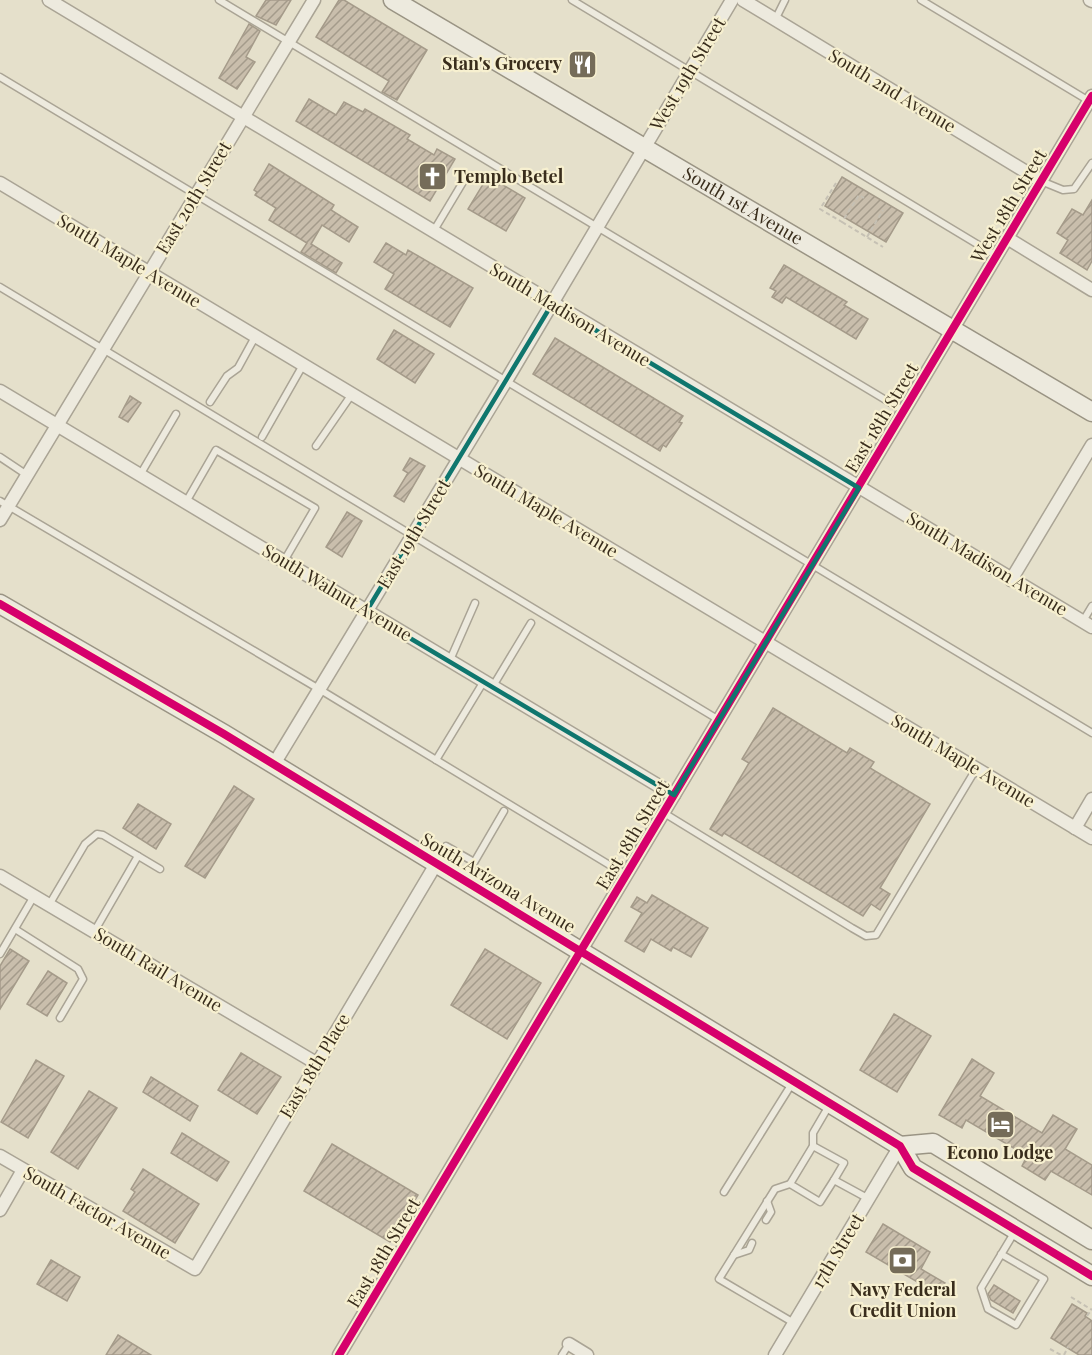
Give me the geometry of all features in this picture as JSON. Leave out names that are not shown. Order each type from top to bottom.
[{"type":"street","name":"South Madison Avenue","points":[[49,0],[1011,580],[1088,624]]},
{"type":"street","name":"East 20th Street","points":[[0,520],[4,504],[27,476],[314,0]]},
{"type":"street","name":"South 1st Avenue","points":[[393,0],[1092,412]]},
{"type":"street","name":"West 19th Street","points":[[644,147],[732,0]]},
{"type":"street","name":"South 2nd Avenue","points":[[743,0],[1041,181]]},
{"type":"street","name":"West 18th Street","points":[[952,330],[1090,98]]},
{"type":"street","name":"East 19th Street","points":[[274,764],[506,381],[644,147]]},
{"type":"street","name":"South Maple Avenue","points":[[0,183],[1092,838]]},
{"type":"street","points":[[1007,238],[1092,290]]},
{"type":"street","name":"East 18th Street","points":[[339,1355],[952,330]]},
{"type":"street","name":"South Walnut Avenue","points":[[0,391],[674,795]]},
{"type":"street","points":[[1011,580],[1092,445]]},
{"type":"street","name":"South Arizona Avenue","points":[[0,604],[274,764],[900,1146],[913,1168],[1092,1276]]},
{"type":"street","points":[[1075,828],[1092,799]]},
{"type":"street","name":"East 18th Place","points":[[195,1269],[436,864]]},
{"type":"street","name":"South Rail Avenue","points":[[0,876],[316,1063]]},
{"type":"street","points":[[900,1146],[933,1143],[1092,1240]]},
{"type":"street","name":"17th Street","points":[[775,1355],[900,1146]]},
{"type":"street","name":"South Factor Avenue","points":[[0,1156],[195,1269]]},
{"type":"street","points":[[0,1210],[23,1170]]},
{"type":"street","points":[[566,1350],[587,1355]]},
{"type":"lane","points":[[219,0],[904,411]]},
{"type":"lane","points":[[572,0],[997,256]]},
{"type":"lane","points":[[775,20],[785,0]]},
{"type":"lane","points":[[921,0],[1090,98]]},
{"type":"lane","points":[[0,77],[1092,733]]},
{"type":"lane","points":[[1041,181],[1063,190],[1074,189],[1092,163]]},
{"type":"lane","points":[[432,232],[466,177]]},
{"type":"lane","points":[[0,287],[719,720]]},
{"type":"lane","points":[[210,402],[227,376],[238,368],[255,337]]},
{"type":"lane","points":[[262,437],[303,365]]},
{"type":"lane","points":[[316,446],[351,394]]},
{"type":"lane","points":[[140,475],[176,414]]},
{"type":"lane","points":[[186,502],[216,450],[315,508],[284,562]]},
{"type":"lane","points":[[0,457],[27,476]]},
{"type":"lane","points":[[4,504],[319,689],[626,875]]},
{"type":"lane","points":[[449,660],[475,603]]},
{"type":"lane","points":[[1088,624],[1092,606]]},
{"type":"lane","points":[[436,759],[531,623]]},
{"type":"lane","points":[[663,813],[852,928],[866,936],[876,935],[976,769]]},
{"type":"lane","points":[[463,881],[504,811]]},
{"type":"lane","points":[[49,905],[85,844],[97,834],[103,835],[160,869]]},
{"type":"lane","points":[[436,864],[446,846],[474,862]]},
{"type":"lane","points":[[94,932],[138,856]]},
{"type":"lane","points":[[0,954],[34,896]]},
{"type":"lane","points":[[15,928],[78,969],[81,974],[83,979],[60,1018]]},
{"type":"lane","points":[[724,1192],[793,1081]]},
{"type":"lane","points":[[794,1323],[719,1280],[775,1189],[790,1184],[813,1146],[813,1133],[830,1104]]},
{"type":"lane","points":[[790,1184],[820,1202],[834,1180],[844,1163],[813,1146]]},
{"type":"lane","points":[[834,1180],[869,1199]]},
{"type":"lane","points":[[766,1220],[771,1212],[767,1201]]},
{"type":"lane","points":[[1001,1254],[1044,1279],[1016,1325],[988,1309],[981,1288],[1001,1254],[1016,1230]]},
{"type":"lane","points":[[734,1255],[749,1250],[752,1243]]},
{"type":"path","points":[[836,183],[820,209],[883,246]]},
{"type":"path","points":[[842,222],[859,195],[864,198]]},
{"type":"path","points":[[867,237],[883,210]]},
{"type":"path","points":[[848,213],[853,217]]},
{"type":"path","points":[[1071,1297],[1092,1309],[1087,1316]]},
{"type":"path","points":[[1050,1349],[1062,1355],[1068,1347]]},
{"type":"highlighted area","points":[[552,304],[859,488],[674,795],[366,612]]},
{"type":"building","points":[[266,0],[291,0],[276,25],[256,16]]},
{"type":"building","points":[[339,0],[344,0],[427,50],[397,100],[382,92],[389,81],[316,37]]},
{"type":"building","points":[[249,24],[260,31],[246,57],[255,62],[237,89],[219,78]]},
{"type":"building","points":[[309,99],[336,115],[344,102],[363,112],[365,109],[410,135],[407,139],[434,155],[437,149],[455,159],[430,201],[296,121]]},
{"type":"building","points":[[269,164],[334,205],[331,210],[358,227],[349,242],[322,225],[311,244],[342,263],[336,273],[301,252],[307,243],[269,220],[276,208],[255,195],[257,192],[254,190]]},
{"type":"building","points":[[488,176],[525,198],[506,231],[468,209]]},
{"type":"building","points":[[842,177],[903,213],[886,242],[825,206]]},
{"type":"building","points":[[1092,200],[1092,261],[1087,270],[1060,253],[1068,240],[1057,233],[1072,209],[1083,215]]},
{"type":"building","points":[[386,243],[406,255],[408,250],[473,288],[450,327],[385,289],[394,274],[374,262]]},
{"type":"building","points":[[784,265],[847,302],[844,305],[868,319],[856,339],[786,297],[782,303],[772,297],[776,291],[770,288]]},
{"type":"building","points":[[394,330],[434,354],[415,383],[377,359]]},
{"type":"building","points":[[555,338],[683,416],[679,422],[682,423],[666,447],[663,445],[660,451],[533,374]]},
{"type":"building","points":[[130,396],[141,403],[128,422],[119,417]]},
{"type":"building","points":[[410,458],[425,466],[404,502],[394,496],[408,473],[403,470]]},
{"type":"building","points":[[347,512],[362,521],[342,557],[326,547]]},
{"type":"building","points":[[773,708],[847,753],[850,748],[874,762],[870,768],[930,804],[880,888],[890,894],[880,910],[871,904],[863,916],[724,833],[722,836],[710,829],[749,763],[742,759]]},
{"type":"building","points":[[234,786],[254,799],[205,878],[185,866]]},
{"type":"building","points":[[138,804],[171,824],[156,849],[123,828]]},
{"type":"building","points":[[652,895],[708,928],[691,957],[673,947],[671,951],[651,939],[644,952],[625,941],[642,913],[631,907],[637,897],[647,903]]},
{"type":"building","points":[[10,949],[29,961],[0,1009],[0,966]]},
{"type":"building","points":[[485,949],[541,983],[507,1039],[451,1005]]},
{"type":"building","points":[[48,971],[67,983],[47,1016],[27,1004]]},
{"type":"building","points":[[894,1014],[931,1036],[897,1092],[860,1070]]},
{"type":"building","points":[[241,1053],[281,1077],[257,1114],[218,1090]]},
{"type":"building","name":"Econo Lodge","points":[[972,1059],[994,1073],[980,1096],[1042,1133],[1053,1115],[1077,1129],[1065,1149],[1092,1165],[1092,1195],[1051,1171],[1045,1180],[1022,1166],[1027,1156],[966,1120],[962,1128],[939,1115]]},
{"type":"building","points":[[36,1060],[64,1076],[28,1138],[1,1122]]},
{"type":"building","points":[[151,1077],[198,1106],[190,1121],[143,1092]]},
{"type":"building","points":[[89,1091],[117,1108],[78,1169],[51,1152]]},
{"type":"building","points":[[182,1133],[229,1162],[217,1181],[171,1153]]},
{"type":"building","points":[[332,1144],[418,1195],[390,1242],[304,1191]]},
{"type":"building","points":[[143,1169],[199,1204],[175,1243],[123,1211],[135,1192],[131,1189]]},
{"type":"building","name":"Navy Federal Credit Union","points":[[883,1224],[930,1252],[921,1269],[945,1283],[938,1294],[866,1252]]},
{"type":"building","points":[[51,1260],[80,1277],[67,1301],[37,1284]]},
{"type":"building","points":[[994,1285],[1020,1301],[1013,1313],[991,1300],[988,1294]]},
{"type":"building","points":[[1072,1304],[1087,1313],[1085,1316],[1092,1321],[1092,1355],[1079,1355],[1051,1338]]},
{"type":"building","points":[[118,1335],[151,1355],[106,1355]]},
{"type":"cycle path","points":[[339,1355],[1092,96]]},
{"type":"cycle path","points":[[0,604],[224,734],[900,1146],[913,1168],[1092,1276]]},
{"type":"place","name":"Stan's Grocery","points":[[583,64]]},
{"type":"place","name":"Templo Betel","points":[[433,177]]},
{"type":"place","name":"Econo Lodge","points":[[1000,1124]]},
{"type":"place","name":"Navy Federal Credit Union","points":[[903,1261]]}]
